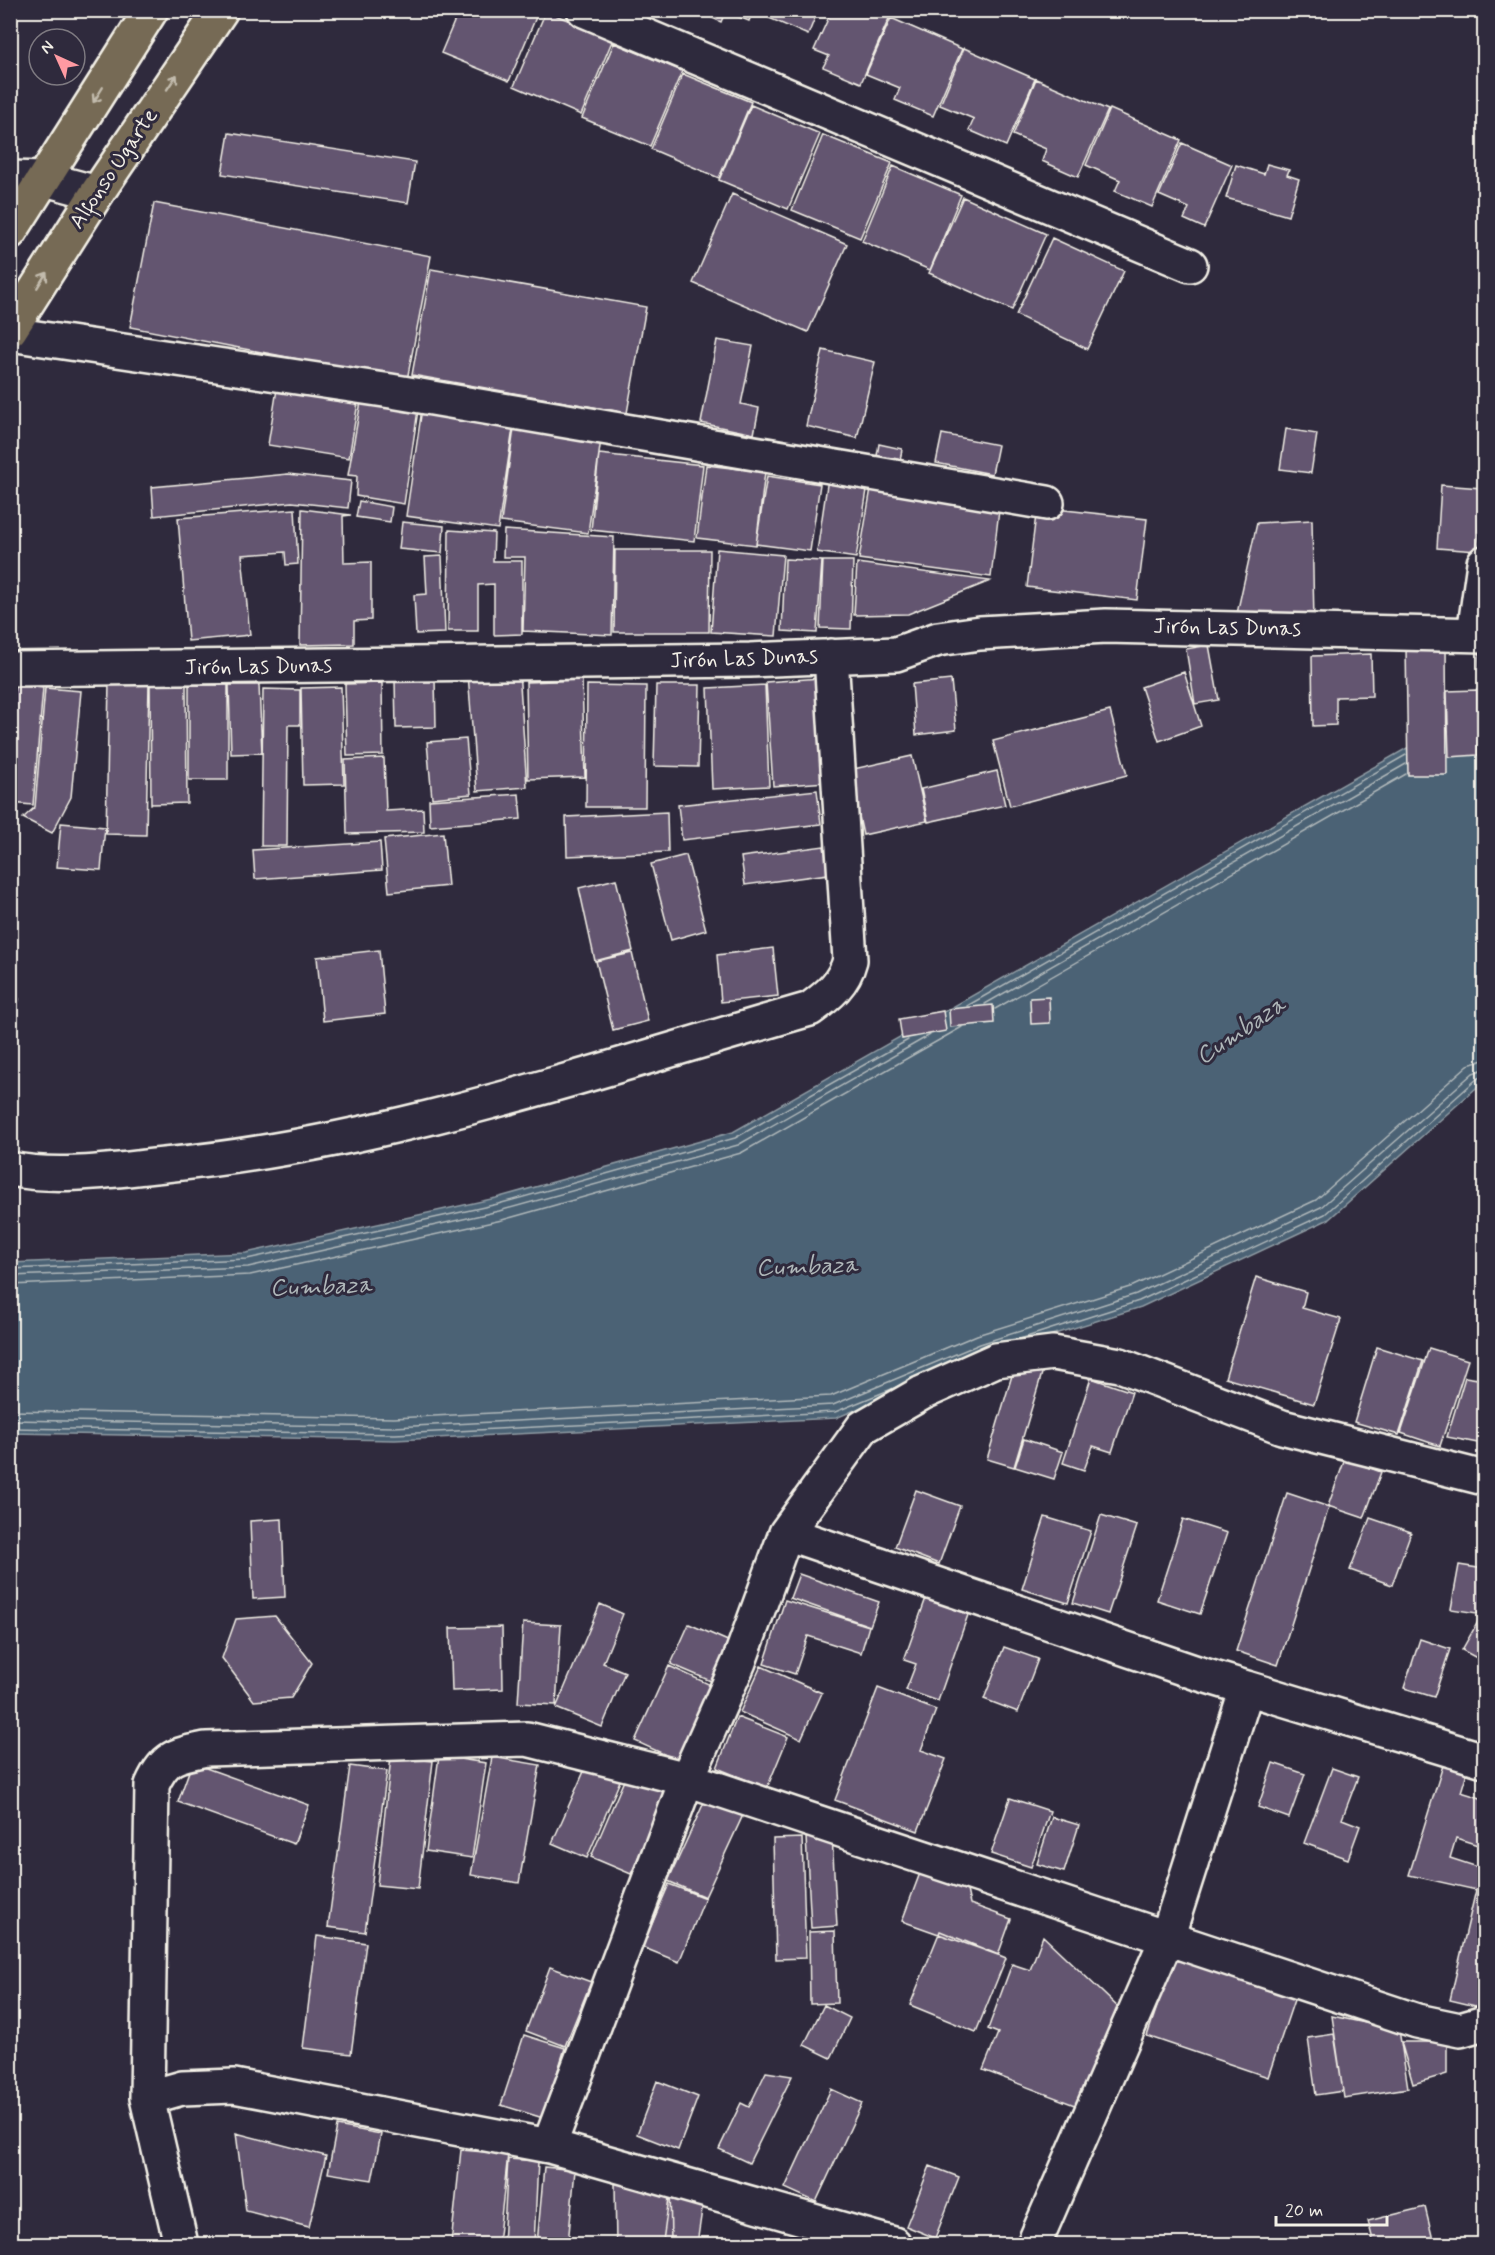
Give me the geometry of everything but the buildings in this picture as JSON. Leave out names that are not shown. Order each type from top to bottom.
[{"type":"main road","points":[[10,232],[151,10]]},
{"type":"main road","name":"Alfonso Ugarte","points":[[10,330],[97,193],[221,10]]},
{"type":"street","points":[[584,10],[1191,265]]},
{"type":"street","points":[[10,178],[45,178],[97,193]]},
{"type":"street","points":[[10,334],[391,391],[1047,503]]},
{"type":"street","points":[[1479,634],[1485,563]]},
{"type":"street","name":"Jirón Las Dunas","points":[[10,669],[750,660],[896,654],[938,639],[980,633],[1106,626],[1479,634]]},
{"type":"street","points":[[10,1169],[34,1173],[131,1169],[219,1160],[321,1143],[433,1118],[810,1009],[828,996],[846,977],[850,960],[831,656]]},
{"type":"street","points":[[549,2146],[687,1779],[739,1662],[786,1533],[863,1427],[922,1393],[996,1360],[1053,1353],[1120,1365],[1282,1427],[1485,1478]]},
{"type":"street","points":[[786,1533],[1197,1673],[1485,1760]]},
{"type":"street","points":[[1034,2244],[1167,1938],[1247,1688]]},
{"type":"street","points":[[181,2244],[147,2098],[152,1785],[161,1765],[179,1754],[206,1749],[527,1739],[687,1779],[1418,2021],[1460,2030],[1485,2023]]},
{"type":"street","points":[[147,2098],[182,2088],[234,2086],[549,2146],[894,2244]]},
{"type":"water","name":"Cumbaza","points":[[1484,716],[1484,1081],[1329,1219],[1141,1307],[984,1356],[836,1418],[395,1440],[11,1433],[10,1263],[246,1253],[496,1198],[733,1132],[1430,735]]}]
